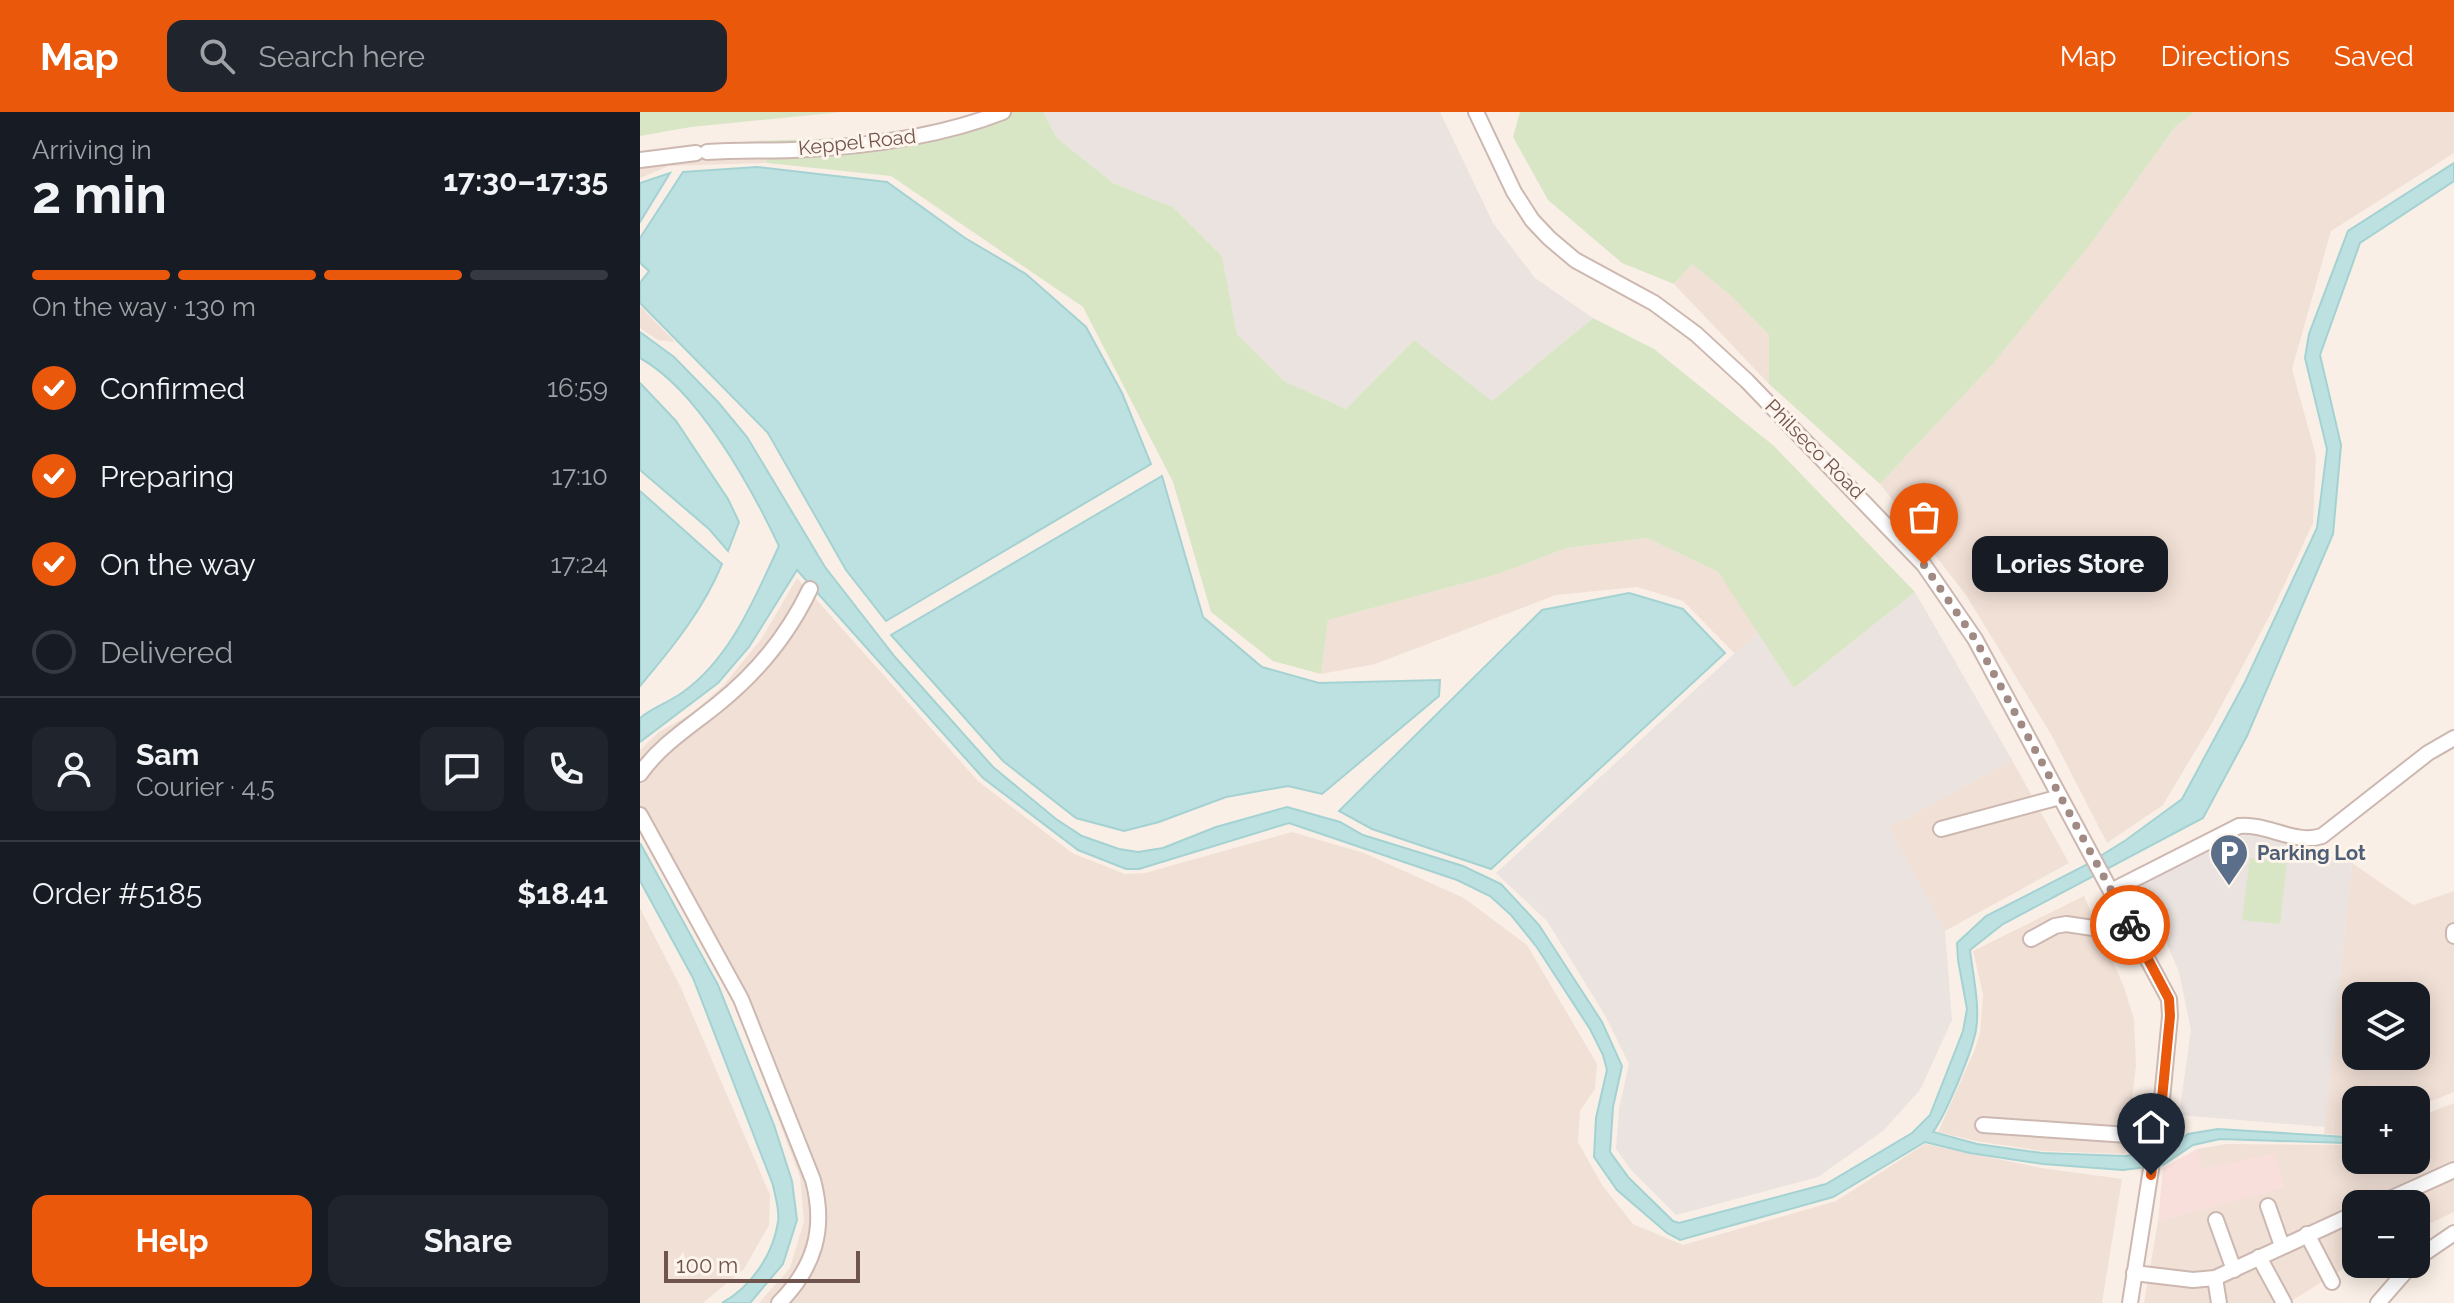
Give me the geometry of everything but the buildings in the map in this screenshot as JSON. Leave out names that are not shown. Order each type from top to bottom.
[{"type":"street","name":"Keppel Road","points":[[640,160],[701,153],[864,144],[937,133],[1003,112]]},
{"type":"street","name":"Philseco Road","points":[[1476,112],[1519,200],[1549,238],[1575,260],[1654,303],[1696,334],[1791,426],[1924,565],[1975,639],[2169,999],[2170,1016],[2156,1142],[2134,1273]]},
{"type":"street","points":[[640,774],[662,749],[722,701],[764,660],[788,630],[810,589]]},
{"type":"street","points":[[2110,888],[2239,826],[2251,825],[2311,840],[2322,836],[2420,759],[2454,738]]},
{"type":"street","points":[[1941,829],[2060,797]]},
{"type":"street","points":[[640,815],[741,999],[817,1194],[820,1221],[813,1249],[800,1277],[779,1303]]},
{"type":"street","points":[[2031,939],[2055,926],[2066,924],[2100,929],[2125,917]]},
{"type":"street","points":[[1983,1125],[2156,1142]]},
{"type":"street","points":[[2424,1190],[2452,1175]]},
{"type":"street","points":[[2268,1206],[2282,1246]]},
{"type":"street","points":[[2130,1303],[2134,1273],[2193,1280],[2215,1278],[2342,1219]]},
{"type":"street","points":[[2216,1220],[2234,1270]]},
{"type":"street","points":[[2430,1249],[2454,1233]]},
{"type":"street","points":[[2307,1234],[2332,1282]]},
{"type":"street","points":[[2259,1257],[2284,1303]]},
{"type":"street","points":[[2215,1278],[2219,1303]]},
{"type":"street","points":[[2378,1303],[2400,1278]]},
{"type":"shaded area","points":[[1043,112],[1440,112],[1493,223],[1535,278],[1593,318],[1492,401],[1414,340],[1346,409],[1284,381],[1237,334],[1222,256],[1173,207],[1113,183],[1057,138]]},
{"type":"shaded area","points":[[2195,112],[2454,112],[2454,153],[2331,231],[2292,369],[2316,456],[2313,523],[2269,617],[2212,723],[2163,805],[2107,843],[2052,736],[1966,595],[1880,484],[1993,364],[2089,246],[2176,126]]},
{"type":"shaded area","points":[[756,141],[767,163],[669,166],[640,178],[640,156],[688,146]]},
{"type":"shaded area","points":[[1692,264],[1730,295],[1769,335],[1769,384],[1674,284]]},
{"type":"shaded area","points":[[640,306],[675,342],[658,340],[640,328]]},
{"type":"shaded area","points":[[1647,538],[1718,572],[1759,631],[1735,654],[1683,601],[1637,587],[1556,595],[1375,664],[1321,674],[1328,620],[1495,575],[1567,548]]},
{"type":"shaded area","points":[[797,578],[978,781],[1072,853],[1125,874],[1145,873],[1292,832],[1364,853],[1464,898],[1527,945],[1597,1064],[1595,1089],[1580,1111],[1578,1142],[1602,1185],[1633,1224],[1683,1245],[1836,1201],[1925,1144],[2041,1168],[2122,1179],[2102,1303],[759,1303],[790,1268],[804,1221],[800,1177],[729,988],[640,827],[640,750],[659,732],[691,714],[723,686],[762,638]]},
{"type":"shaded area","points":[[1915,592],[2012,760],[1889,828],[1945,931],[1952,1020],[1920,1090],[1883,1131],[1818,1177],[1676,1215],[1632,1171],[1616,1149],[1619,1109],[1629,1064],[1606,1017],[1547,921],[1496,873],[1759,631],[1794,688]]},
{"type":"shaded area","points":[[2012,760],[2069,863],[1945,931],[1889,828]]},
{"type":"shaded area","points":[[2240,828],[2352,863],[2325,1127],[2179,1115],[2191,1030],[2179,972],[2138,877]]},
{"type":"shaded area","points":[[2352,863],[2413,905],[2454,891],[2454,1092],[2430,1101],[2430,1086],[2342,1086],[2342,1135],[2324,1134]]},
{"type":"shaded area","points":[[2084,896],[2124,987],[2134,1019],[2136,1066],[2125,1154],[2042,1151],[1938,1132],[1980,1033],[1983,995],[1973,951]]},
{"type":"shaded area","points":[[640,908],[681,988],[770,1195],[769,1225],[744,1269],[703,1303],[640,1303]]},
{"type":"shaded area","points":[[2454,1103],[2454,1212],[2430,1223],[2430,1190],[2342,1190],[2342,1270],[2288,1303],[2144,1303],[2158,1221],[2285,1187],[2201,1169],[2197,1149],[2227,1144],[2342,1145],[2342,1174],[2430,1174],[2430,1112]]},
{"type":"shaded area","points":[[2197,1149],[2202,1169],[2274,1153],[2285,1188],[2158,1221],[2163,1168]]},
{"type":"green space","points":[[640,112],[842,112],[691,127],[640,136]]},
{"type":"green space","points":[[998,112],[1043,112],[1057,138],[1113,183],[1173,207],[1222,256],[1237,334],[1284,381],[1346,409],[1414,340],[1492,401],[1593,318],[1654,349],[1774,446],[1915,592],[1794,688],[1718,572],[1647,538],[1567,548],[1495,575],[1328,620],[1321,674],[1273,661],[1211,612],[1173,482],[1083,307],[891,176],[767,163],[756,141],[937,135]]},
{"type":"green space","points":[[1520,112],[2195,112],[2176,126],[2089,246],[1993,364],[1880,484],[1769,384],[1769,335],[1730,295],[1692,264],[1674,284],[1622,263],[1548,200],[1513,137]]},
{"type":"green space","points":[[2250,858],[2287,862],[2280,924],[2242,920]]},
{"type":"water","points":[[2454,163],[2454,181],[2360,243],[2320,355],[2341,445],[2333,534],[2247,736],[2203,818],[2003,924],[1970,950],[1977,1000],[1976,1030],[1958,1082],[1933,1132],[1977,1144],[2042,1153],[2126,1156],[2165,1150],[2188,1134],[2218,1129],[2342,1137],[2342,1143],[2220,1139],[2193,1145],[2163,1165],[2123,1170],[2043,1164],[1970,1153],[1925,1142],[1833,1197],[1680,1240],[1667,1233],[1617,1190],[1594,1157],[1596,1118],[1607,1070],[1590,1029],[1536,946],[1511,915],[1490,896],[1457,880],[1289,823],[1139,869],[1126,869],[1078,850],[983,778],[797,570],[749,647],[718,683],[640,742],[640,718],[678,696],[700,678],[728,644],[751,606],[779,546],[754,496],[702,416],[661,373],[640,358],[640,332],[674,357],[747,437],[825,567],[895,657],[993,767],[1056,819],[1082,836],[1138,852],[1163,848],[1216,827],[1287,807],[1340,822],[1363,835],[1463,866],[1501,884],[1539,925],[1602,1022],[1622,1066],[1613,1107],[1610,1152],[1629,1178],[1673,1221],[1679,1223],[1826,1184],[1912,1133],[1930,1115],[1963,1031],[1967,1009],[1957,943],[1986,916],[2086,865],[2182,799],[2245,682],[2317,528],[2327,449],[2305,358],[2309,334],[2348,231]]},
{"type":"water","points":[[757,167],[887,182],[965,238],[1026,274],[1086,327],[1122,393],[1151,464],[886,621],[846,570],[768,433],[640,303],[640,283],[649,271],[640,263],[640,238],[683,172]]},
{"type":"water","points":[[670,173],[640,222],[640,183]]},
{"type":"water","points":[[640,383],[676,421],[728,499],[739,522],[728,551],[709,529],[640,470]]},
{"type":"water","points":[[1162,476],[1203,617],[1262,667],[1319,683],[1440,680],[1439,696],[1322,794],[1288,786],[1226,797],[1159,822],[1124,831],[1076,818],[1003,761],[891,635]]},
{"type":"water","points":[[640,491],[722,564],[696,613],[640,686]]},
{"type":"water","points":[[1629,593],[1683,609],[1725,653],[1491,869],[1372,829],[1339,811],[1542,610]]},
{"type":"water","points":[[640,843],[718,985],[774,1125],[792,1181],[797,1220],[783,1264],[750,1303],[722,1303],[751,1279],[766,1258],[778,1218],[773,1185],[693,978],[640,881]]},
{"type":"way so far","points":[[1924,565],[1975,639],[2130,925]]},
{"type":"place","name":"Lories Store","points":[[1924,565]]},
{"type":"place","name":"Parking Lot","points":[[2229,887]]},
{"type":"route","points":[[2130,925],[2169,999],[2162,1099],[2151,1175]]}]
